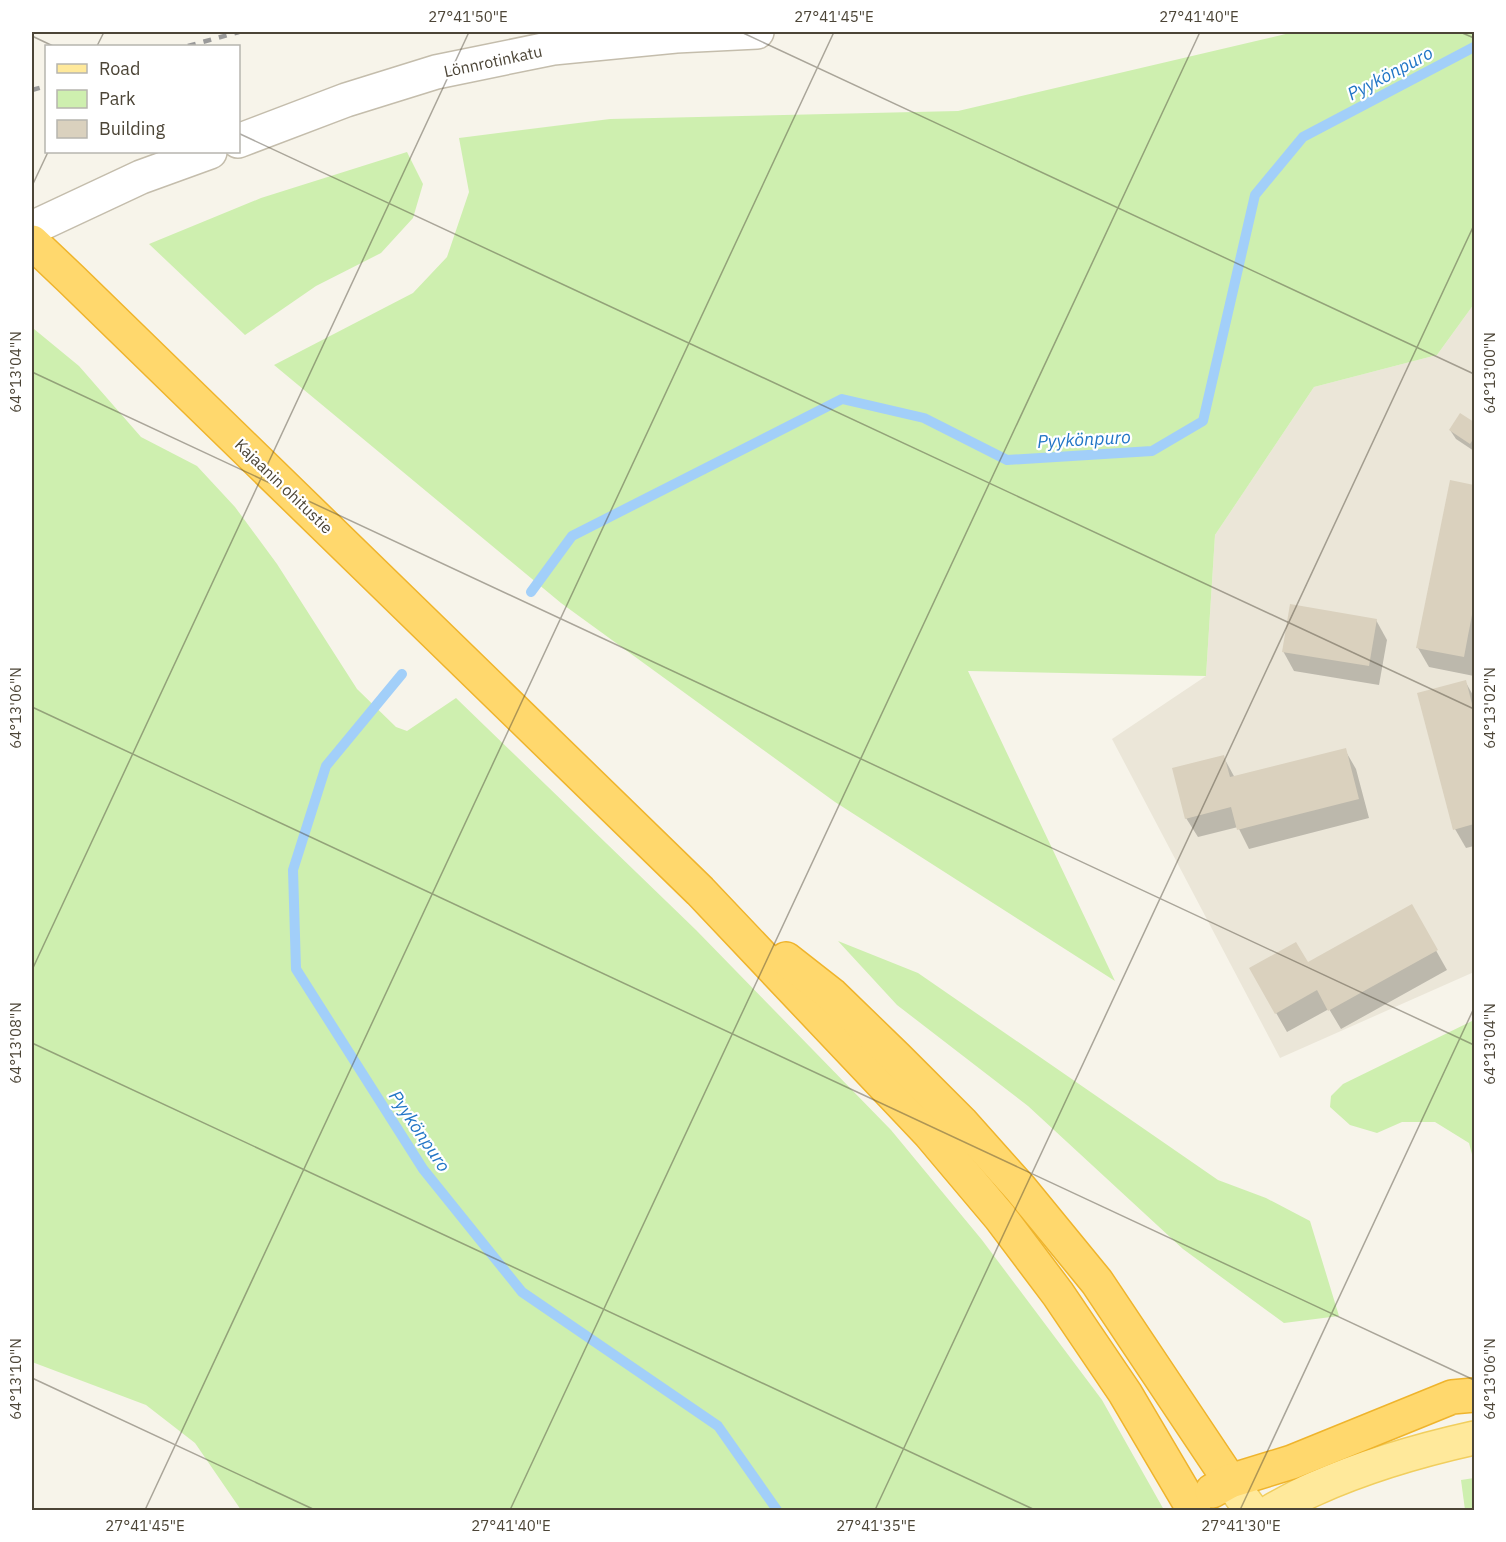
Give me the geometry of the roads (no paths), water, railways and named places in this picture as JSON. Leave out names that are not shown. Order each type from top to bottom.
[{"type":"highway","name":"Kajaanin ohitustie","points":[[32,242],[700,891]]},
{"type":"highway","points":[[700,891],[832,995],[969,1131],[1020,1188],[1097,1282],[1230,1481]]},
{"type":"highway","points":[[700,891],[930,1134],[1000,1217],[1058,1294],[1125,1393],[1192,1507],[1230,1481],[1292,1462],[1452,1397],[1474,1395]]},
{"type":"main road","points":[[1273,1510],[1315,1489],[1369,1468],[1430,1448],[1474,1438]]},
{"type":"main road","points":[[1230,1481],[1251,1510]]},
{"type":"street","name":"Lönnrotinkatu","points":[[240,140],[346,100],[436,72],[553,48],[676,36],[758,32]]},
{"type":"street","points":[[32,228],[141,177],[207,153]]},
{"type":"waterway","name":"Pyykönpuro","points":[[531,592],[572,536],[842,399],[924,418],[1007,460],[1152,451],[1203,421],[1255,195],[1303,137],[1474,47]]},
{"type":"waterway","name":"Pyykönpuro","points":[[402,674],[326,766],[293,870],[296,969],[423,1169],[522,1292],[718,1426],[777,1510]]},
{"type":"railway","points":[[192,45],[239,32]]},
{"type":"railway","points":[[32,90],[45,86]]}]
